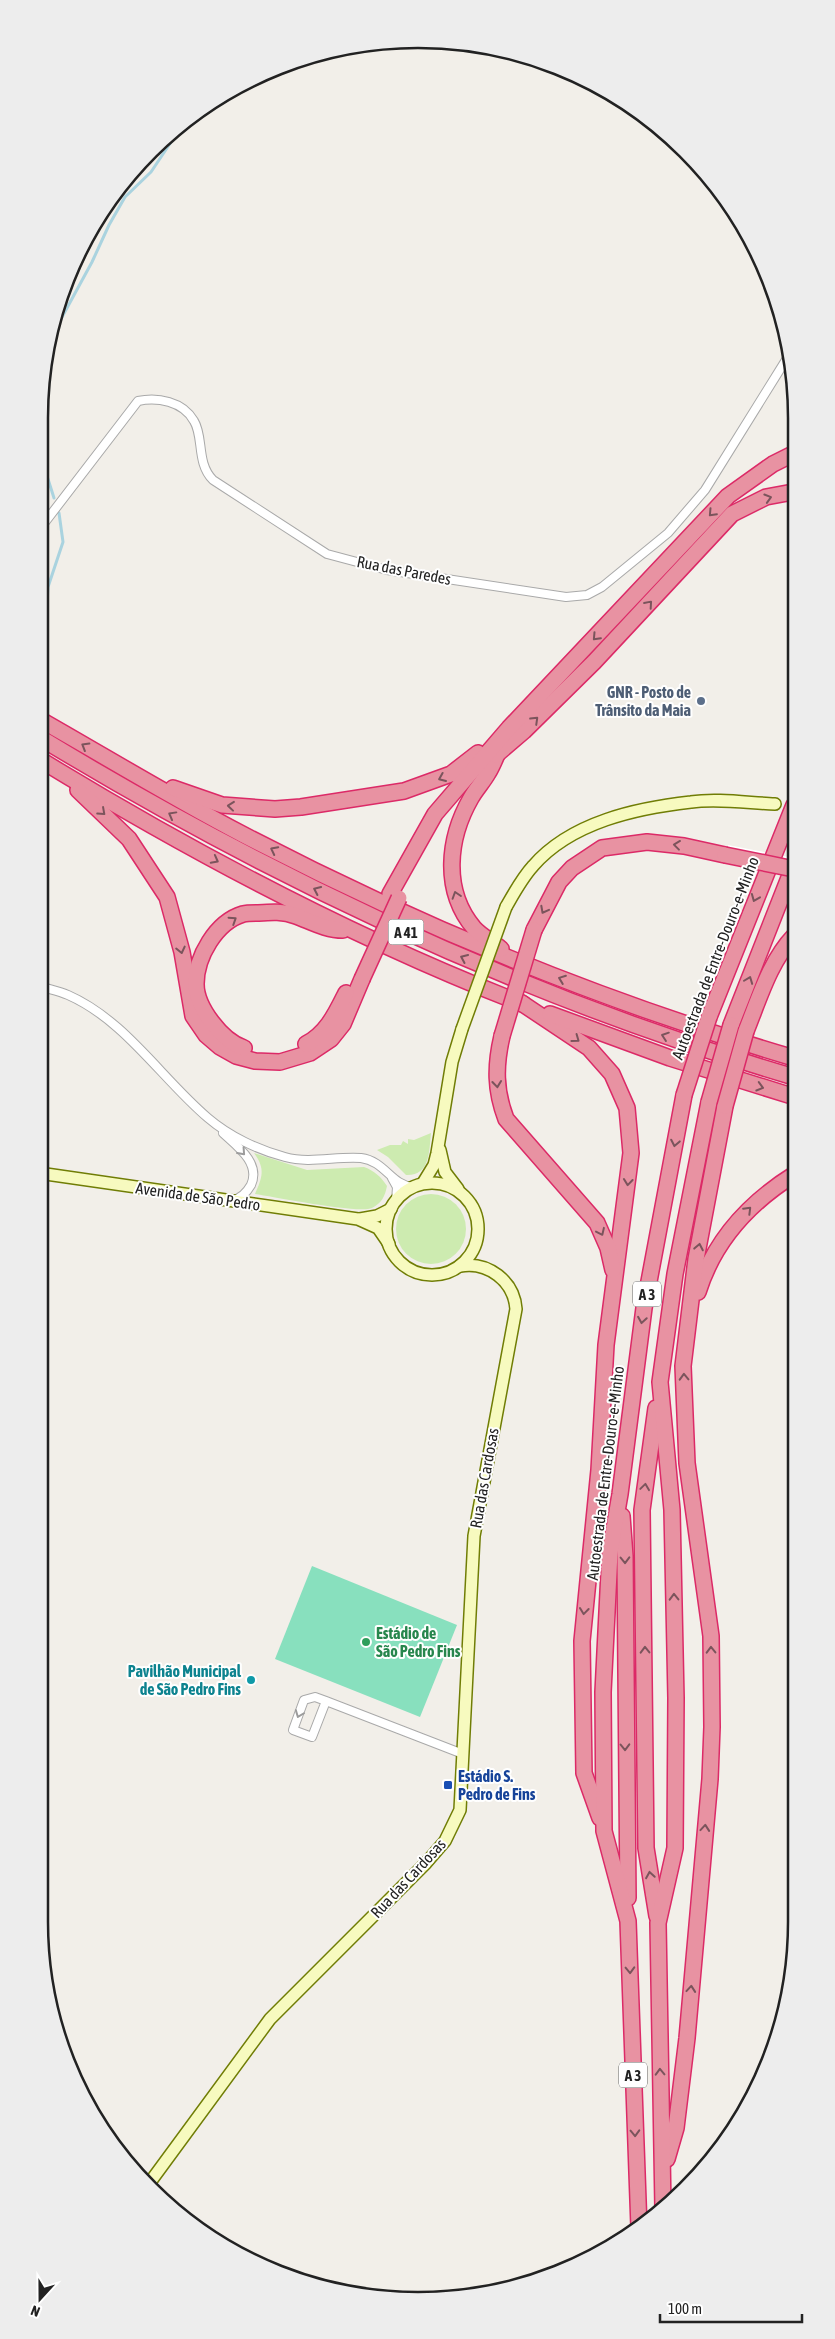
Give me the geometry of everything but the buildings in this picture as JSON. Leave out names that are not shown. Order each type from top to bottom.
[{"type":"highway","points":[[356,931],[332,930],[294,915],[274,911],[242,914],[222,927],[202,952],[196,985],[207,1017],[228,1040],[241,1048],[256,1052],[283,1051],[308,1044],[321,1033],[334,1019],[358,977],[435,814],[509,728],[728,496],[773,464],[788,456]]},
{"type":"highway","points":[[395,896],[443,819],[466,787],[498,752],[524,730],[594,662],[732,514],[766,497],[788,493]]},
{"type":"highway","points":[[48,724],[204,814],[310,868],[449,933],[542,971],[680,1021],[788,1056]]},
{"type":"highway","points":[[127,770],[222,805],[275,809],[301,807],[404,791],[430,783],[450,774],[509,728]]},
{"type":"highway","name":"A 41","points":[[48,742],[150,803],[248,856],[409,933],[574,1003],[673,1039],[788,1075]]},
{"type":"highway","points":[[498,752],[488,774],[471,798],[458,824],[451,855],[453,882],[461,906],[476,929],[506,952],[542,971]]},
{"type":"highway","name":"A 41","points":[[48,765],[211,858],[356,931],[520,1002],[670,1058],[788,1095]]},
{"type":"highway","points":[[53,768],[129,839],[167,897],[182,952],[193,1016],[206,1034],[220,1047],[236,1056],[255,1061],[280,1062],[310,1054],[331,1039],[344,1024],[358,977]]},
{"type":"highway","name":"Autoestrada de Entre-Douro-e-Minho","points":[[638,2219],[628,1922],[604,1831],[603,1692],[610,1552],[620,1494],[644,1308],[684,1095],[709,1017],[788,820]]},
{"type":"highway","points":[[615,1282],[608,1248],[597,1223],[506,1119],[499,1100],[496,1061],[534,930],[559,882],[572,868],[602,848],[647,842],[684,846],[788,866]]},
{"type":"highway","name":"A 3","points":[[663,2198],[658,1923],[646,1848],[642,1510],[674,1284],[709,1102],[731,1025],[788,882]]},
{"type":"highway","points":[[663,2174],[676,2128],[687,2038],[710,1779],[712,1726],[711,1636],[687,1463],[683,1366],[696,1259],[725,1106],[746,1031],[763,988],[788,942]]},
{"type":"highway","points":[[520,1002],[589,1048],[612,1074],[627,1108],[632,1153],[606,1345],[597,1488],[582,1641],[584,1773],[604,1831]]},
{"type":"highway","points":[[687,1330],[704,1274],[725,1237],[759,1199],[788,1179]]},
{"type":"highway","name":"A 3","points":[[658,1923],[675,1848],[676,1698],[672,1510],[660,1382]]},
{"type":"highway","name":"A 3","points":[[620,1494],[625,1556],[628,1922]]},
{"type":"street","name":"Rua das Paredes","points":[[48,518],[138,401],[162,400],[176,405],[194,421],[206,474],[212,480],[327,554],[387,570],[566,597],[587,595],[602,587],[654,545],[692,507],[705,490],[783,364]]},
{"type":"street","points":[[393,1205],[418,1185],[434,1164],[440,1139],[446,1092],[462,1029],[506,908],[533,866],[565,838],[591,826],[626,814],[693,801],[775,804]]},
{"type":"street","points":[[48,989],[68,996],[102,1016],[139,1048],[252,1164],[254,1174],[248,1190],[238,1199],[229,1201]]},
{"type":"street","points":[[207,1117],[227,1132],[286,1157],[312,1160],[361,1158],[382,1166],[401,1183],[418,1185],[443,1184],[462,1193]]},
{"type":"street","points":[[390,1174],[397,1187],[387,1222],[389,1244],[401,1262],[419,1273],[433,1275],[447,1272],[460,1266],[468,1258],[477,1238],[477,1218],[468,1200],[445,1172],[442,1163],[440,1139]]},
{"type":"street","name":"Avenida de São Pedro","points":[[48,1174],[358,1219],[378,1228],[389,1244]]},
{"type":"street","name":"Avenida de São Pedro","points":[[358,1219],[378,1216],[393,1205]]},
{"type":"street","name":"Rua das Cardosas","points":[[152,2179],[270,2019],[426,1863],[445,1841],[460,1810],[474,1536],[516,1309],[515,1296],[510,1286],[481,1262],[478,1254],[477,1238]]},
{"type":"street","points":[[460,1266],[478,1265],[488,1269]]},
{"type":"street","points":[[326,1701],[312,1737],[293,1730],[304,1700],[316,1697],[463,1754]]},
{"type":"green space","points":[[431,1133],[427,1162],[420,1172],[414,1174],[406,1175],[388,1157],[377,1150],[390,1145],[401,1145],[403,1141],[408,1144],[408,1139],[414,1140]]},
{"type":"green space","points":[[254,1153],[307,1170],[364,1167],[380,1177],[387,1186],[386,1190],[378,1204],[372,1208],[364,1209],[335,1207],[255,1194],[262,1174],[260,1164]]},
{"type":"green space","points":[[431,1194],[444,1197],[456,1204],[463,1216],[466,1229],[463,1242],[456,1254],[444,1261],[431,1264],[418,1261],[406,1254],[399,1242],[396,1229],[399,1216],[406,1204],[418,1197]]},
{"type":"green space","name":"Estádio de São Pedro Fins","points":[[312,1566],[457,1625],[420,1717],[275,1659]]},
{"type":"pier","points":[[728,845],[788,857],[788,877],[721,863]]},
{"type":"waterway","points":[[61,319],[125,197],[151,172],[171,142]]},
{"type":"waterway","points":[[48,479],[54,498]]},
{"type":"waterway","points":[[48,587],[63,542],[59,513]]},
{"type":"place","name":"GNR - Posto de Trânsito da Maia","points":[[701,701]]},
{"type":"place","name":"Estádio de São Pedro Fins","points":[[366,1642]]},
{"type":"place","name":"Pavilhão Municipal de São Pedro Fins","points":[[251,1680]]},
{"type":"place","name":"Estádio S. Pedro de Fins","points":[[448,1785]]}]
